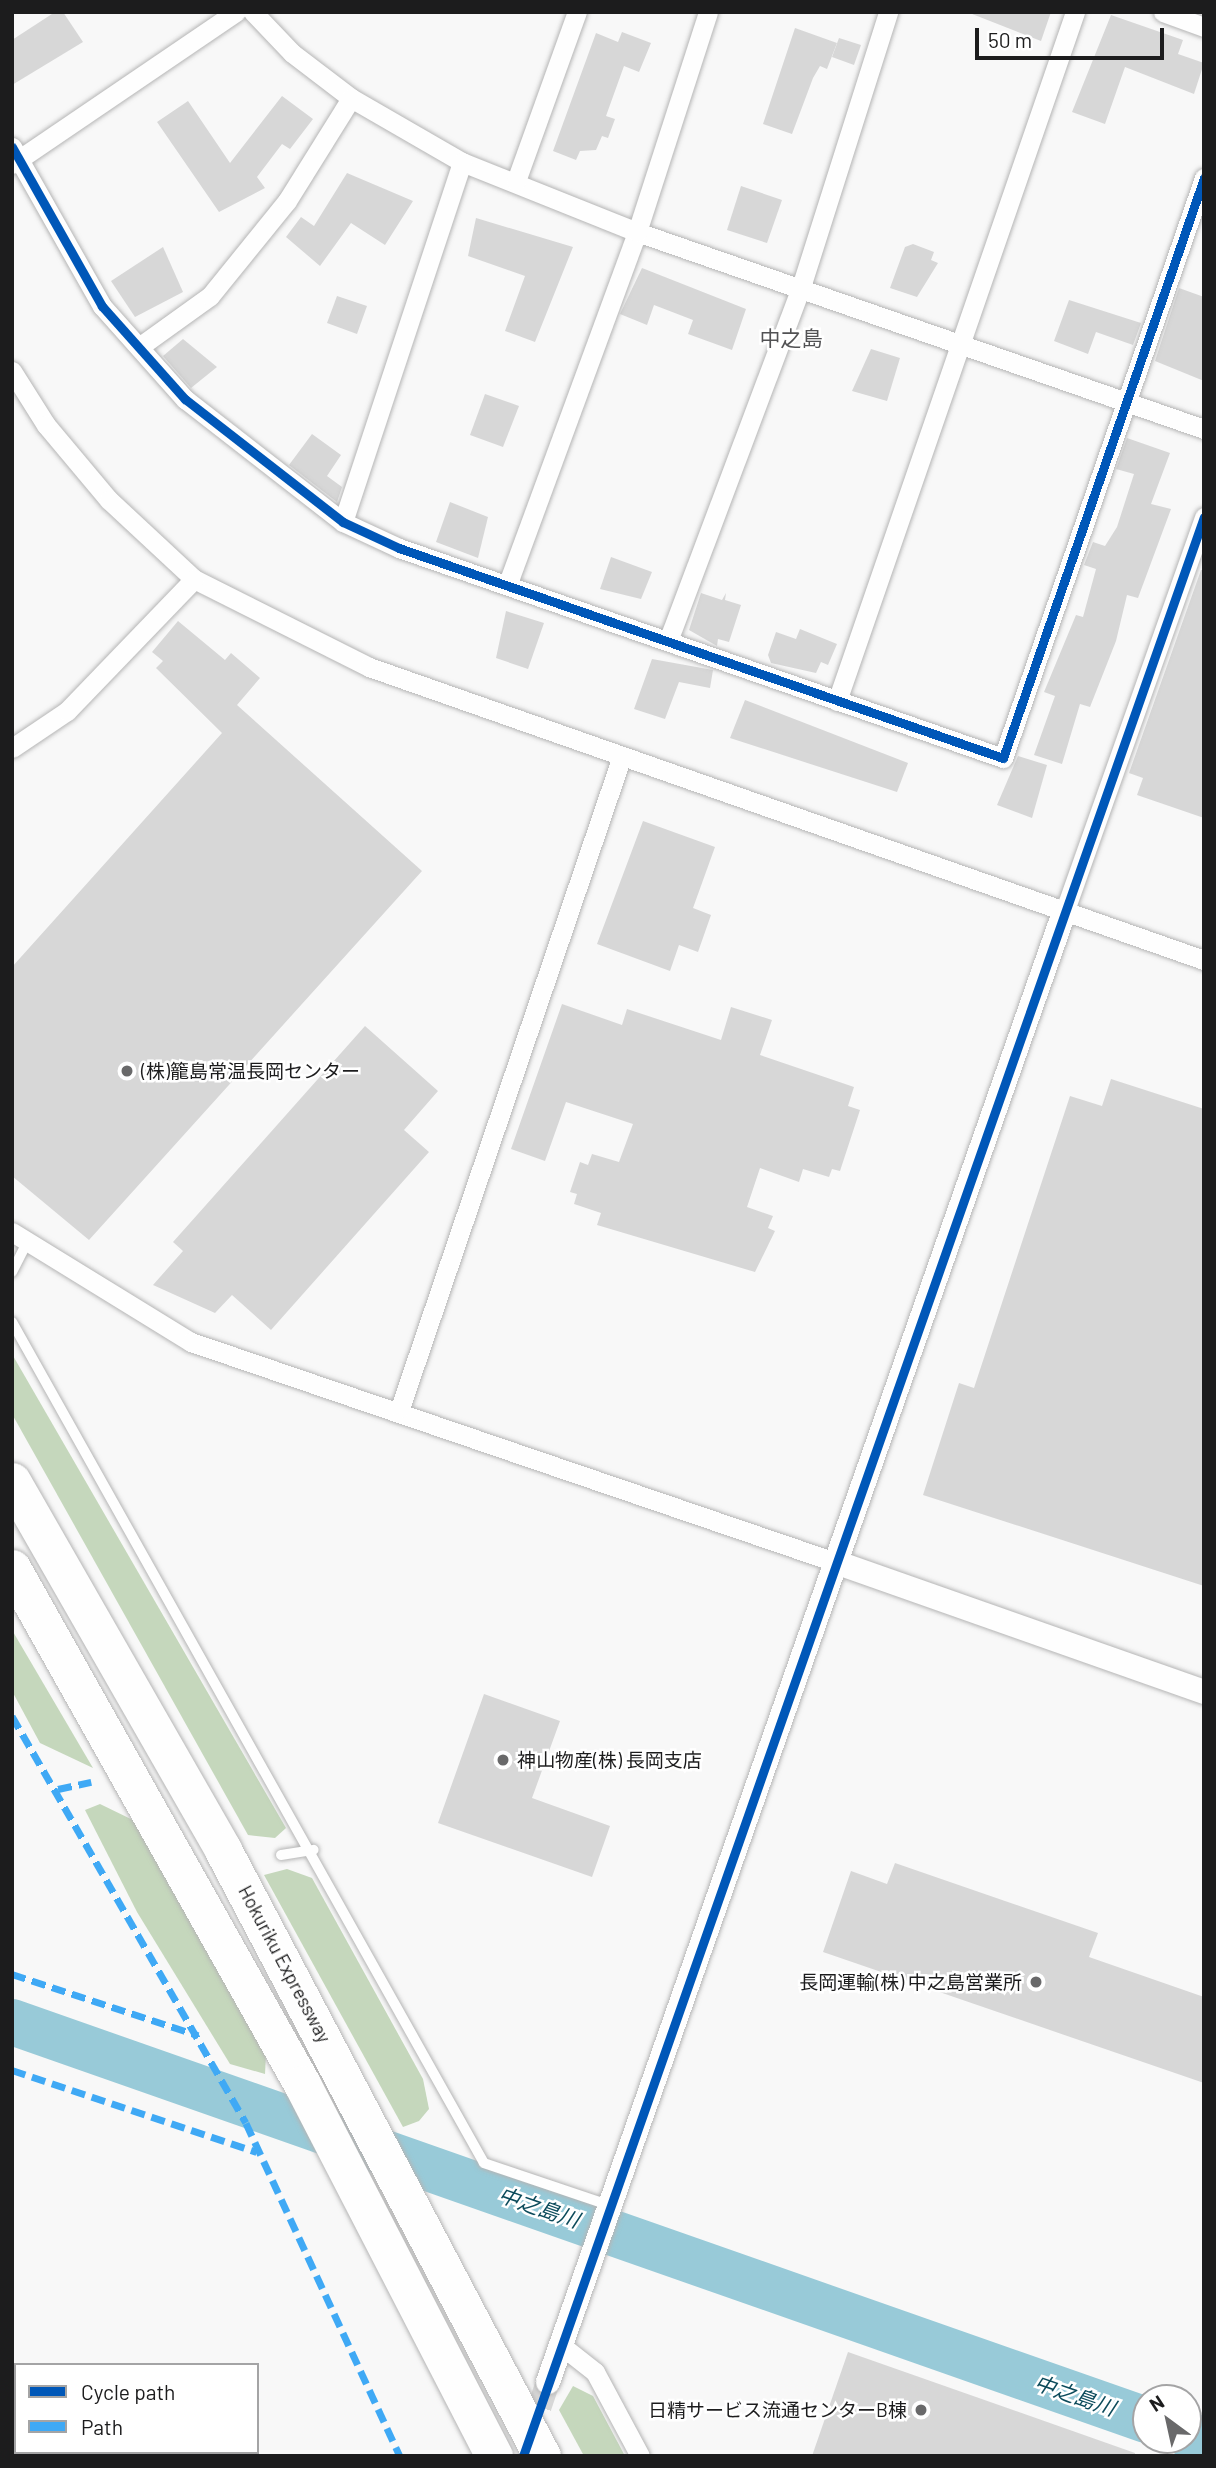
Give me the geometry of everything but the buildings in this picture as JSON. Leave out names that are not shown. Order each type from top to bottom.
[{"type":"highway","name":"Hokuriku Expressway","points":[[12,1481],[359,2101],[542,2456]]},
{"type":"highway","points":[[12,1568],[302,2084],[494,2456]]},
{"type":"highway","points":[[353,2180],[477,2456]]},
{"type":"street","points":[[236,12],[15,157],[102,306],[185,399],[344,522],[399,548],[508,583],[1003,758],[1204,178]]},
{"type":"street","points":[[253,12],[292,53],[351,98],[462,162],[516,181],[637,232],[1204,429]]},
{"type":"street","points":[[516,181],[577,12]]},
{"type":"street","points":[[508,583],[637,232],[708,12]]},
{"type":"street","points":[[668,640],[801,287],[888,12]]},
{"type":"street","points":[[837,701],[1075,12]]},
{"type":"street","points":[[1163,12],[1204,27]]},
{"type":"street","points":[[139,347],[210,296],[287,201],[351,98]]},
{"type":"street","points":[[344,522],[462,162]]},
{"type":"street","points":[[12,371],[46,425],[109,500],[194,579],[369,667],[1204,960]]},
{"type":"street","points":[[548,2382],[608,2205],[838,1563],[1204,517]]},
{"type":"street","points":[[12,748],[66,711],[194,579]]},
{"type":"street","points":[[400,1408],[622,756]]},
{"type":"street","points":[[19,1238],[191,1342],[400,1408],[1204,1692]]},
{"type":"street","points":[[562,2346],[595,2372],[640,2456]]},
{"type":"lane","points":[[12,1272],[19,1238]]},
{"type":"lane","points":[[12,1322],[314,1850],[484,2163],[608,2205]]},
{"type":"lane","points":[[281,1855],[314,1850]]},
{"type":"green space","points":[[12,1354],[286,1828],[275,1838],[248,1835],[12,1414]]},
{"type":"green space","points":[[12,1630],[93,1768],[40,1743],[12,1691]]},
{"type":"green space","points":[[100,1804],[137,1822],[266,2054],[265,2074],[230,2064],[137,1912],[85,1810]]},
{"type":"green space","points":[[287,1869],[312,1878],[423,2079],[429,2109],[419,2121],[403,2127],[264,1875]]},
{"type":"green space","points":[[573,2386],[593,2396],[625,2456],[584,2456],[559,2410]]},
{"type":"waterway","name":"中之島川","points":[[12,2022],[1132,2415]]},
{"type":"tunnel","points":[[528,2441],[548,2382]]},
{"type":"marked path","points":[[12,1716],[246,2123],[400,2456]]},
{"type":"marked path","points":[[58,1789],[91,1782]]},
{"type":"marked path","points":[[12,1974],[198,2035]]},
{"type":"marked path","points":[[12,2070],[257,2152]]},
{"type":"cycle path","points":[[12,147],[102,306],[185,399],[343,522],[399,548],[1003,758],[1204,178]]},
{"type":"cycle path","points":[[523,2456],[1204,517]]},
{"type":"place","name":"(株)籠島常温長岡センター","points":[[127,1071]]},
{"type":"place","name":"神山物産(株) 長岡支店","points":[[503,1760]]},
{"type":"place","name":"長岡運輸(株) 中之島営業所","points":[[1036,1982]]},
{"type":"place","name":"日精サービス流通センターB棟","points":[[921,2410]]},
{"type":"district","name":"中之島","points":[[791,338]]}]
